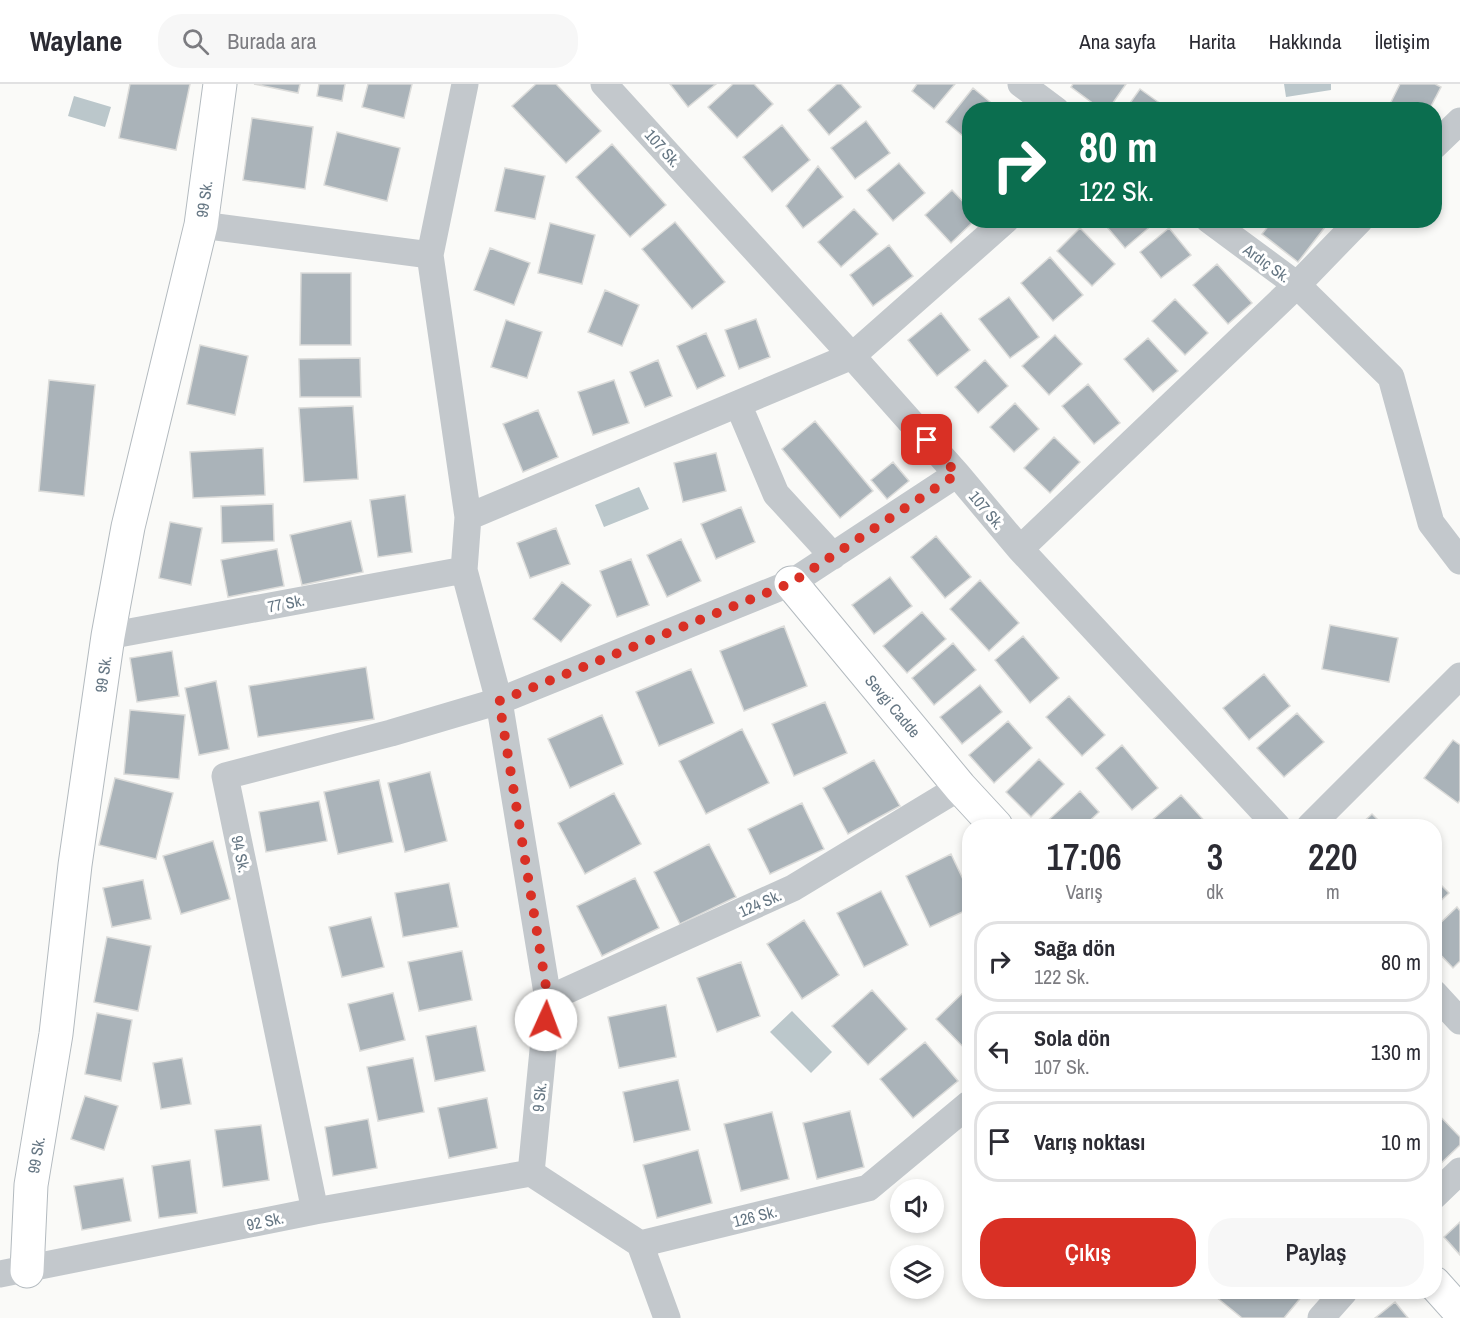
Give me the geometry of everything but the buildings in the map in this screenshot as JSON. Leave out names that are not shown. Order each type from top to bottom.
[{"type":"street","name":"99 Sk.","points":[[14,1272],[56,1034],[75,865],[108,636],[128,527],[201,225],[220,84]]},
{"type":"street","name":"9 Sk.","points":[[465,84],[430,255],[468,517],[464,570],[499,701],[548,999],[531,1173]]},
{"type":"street","name":"107 Sk.","points":[[604,84],[852,356],[1020,549],[1271,819]]},
{"type":"street","points":[[1021,84],[1045,102]]},
{"type":"street","points":[[1442,139],[1460,122]]},
{"type":"street","points":[[201,225],[430,255]]},
{"type":"street","points":[[468,517],[852,356],[997,228]]},
{"type":"street","name":"Ardıç Sk.","points":[[1220,228],[1297,285],[1391,376],[1431,523],[1460,561]]},
{"type":"street","points":[[1020,549],[1297,285],[1352,228]]},
{"type":"street","points":[[738,404],[776,494],[833,556]]},
{"type":"street","points":[[499,701],[791,583],[957,474]]},
{"type":"street","name":"77 Sk.","points":[[108,636],[464,570]]},
{"type":"street","name":"Sevgi Cadde","points":[[791,583],[960,788],[989,819]]},
{"type":"street","points":[[1317,819],[1460,676]]},
{"type":"street","name":"94 Sk.","points":[[315,1211],[225,776],[391,733],[499,701]]},
{"type":"street","name":"124 Sk.","points":[[548,999],[793,888],[960,788]]},
{"type":"street","points":[[1442,1002],[1460,1021]]},
{"type":"street","name":"126 Sk.","points":[[640,1245],[868,1188],[962,1110]]},
{"type":"street","points":[[1442,1188],[1460,1171]]},
{"type":"street","points":[[531,1173],[640,1245],[667,1318]]},
{"type":"street","name":"92 Sk.","points":[[14,1272],[315,1211],[531,1173]]},
{"type":"street","points":[[1442,1292],[1460,1312]]},
{"type":"street","points":[[1321,1318],[1338,1299]]},
{"type":"shaded area","points":[[1284,84],[1331,84],[1331,90],[1286,97]]},
{"type":"shaded area","points":[[74,96],[111,107],[105,127],[68,116]]},
{"type":"shaded area","points":[[639,487],[649,509],[604,527],[595,505]]},
{"type":"shaded area","points":[[792,1011],[832,1052],[811,1073],[770,1032]]},
{"type":"route","points":[[546,1020],[548,999],[499,701],[791,583],[957,474],[927,440]]}]
